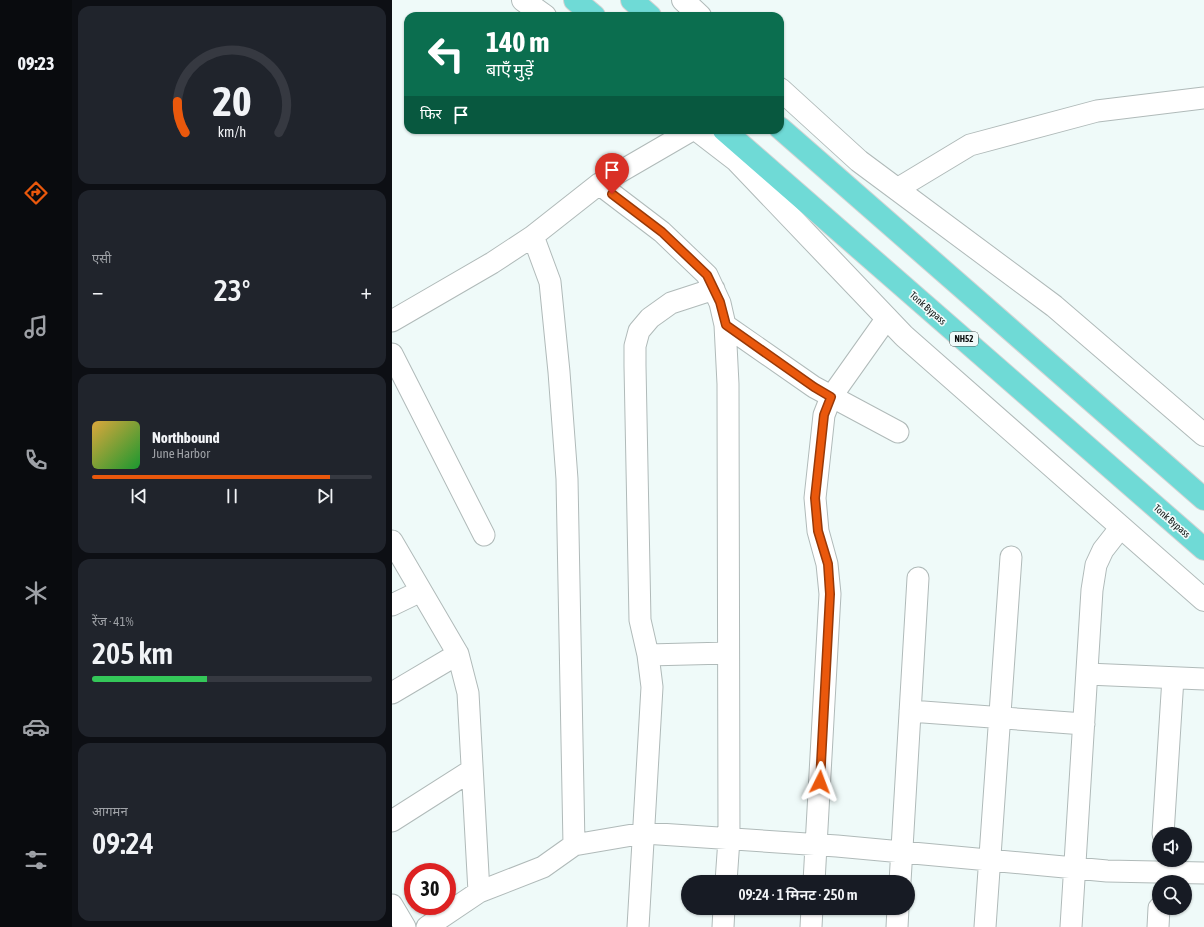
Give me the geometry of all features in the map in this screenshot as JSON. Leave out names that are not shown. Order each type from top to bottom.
[{"type":"highway","points":[[575,0],[589,12]]},
{"type":"highway","points":[[632,0],[646,12]]},
{"type":"highway","points":[[784,131],[1204,498]]},
{"type":"highway","name":"Tonk Bypass","points":[[729,134],[1204,549]]},
{"type":"street","points":[[523,0],[540,12]]},
{"type":"street","points":[[683,0],[696,12]]},
{"type":"street","points":[[784,93],[859,161],[1054,306],[1204,435]]},
{"type":"street","points":[[897,189],[970,145],[1097,111],[1204,98]]},
{"type":"street","points":[[394,315],[492,263],[533,236],[599,184],[685,134]]},
{"type":"street","points":[[702,134],[736,160],[904,336],[1204,600]]},
{"type":"street","points":[[599,184],[662,232],[707,275],[720,302],[726,325],[728,384],[729,839],[726,875]]},
{"type":"street","points":[[533,236],[550,282],[567,472],[574,845]]},
{"type":"street","points":[[638,927],[652,687],[648,656],[640,620],[634,366],[635,346],[639,331],[650,318],[670,303],[714,289]]},
{"type":"street","points":[[814,875],[830,594],[828,564],[818,531],[815,498],[824,415],[831,397],[887,318]]},
{"type":"street","points":[[726,325],[814,387],[898,432]]},
{"type":"street","points":[[392,354],[484,535]]},
{"type":"street","points":[[1071,927],[1076,868],[1092,590],[1096,565],[1103,550],[1121,527]]},
{"type":"street","points":[[392,542],[458,654],[468,693],[478,892]]},
{"type":"street","points":[[985,927],[1011,557]]},
{"type":"street","points":[[900,875],[918,578]]},
{"type":"street","points":[[392,605],[421,591]]},
{"type":"street","points":[[648,656],[728,653]]},
{"type":"street","points":[[392,694],[458,654]]},
{"type":"street","points":[[1087,674],[1204,680]]},
{"type":"street","points":[[1163,827],[1173,678]]},
{"type":"street","points":[[910,711],[1084,724]]},
{"type":"street","points":[[392,821],[472,770]]},
{"type":"street","points":[[427,927],[478,892],[543,867],[574,845],[644,833],[902,852],[1107,872],[1161,871],[1204,873]]},
{"type":"street","points":[[392,905],[405,927]]},
{"type":"street","points":[[723,927],[724,915]]},
{"type":"street","points":[[811,927],[812,915]]},
{"type":"street","points":[[897,927],[898,915]]},
{"type":"street","points":[[1158,927],[1159,915]]},
{"type":"route","points":[[612,194],[662,232],[707,275],[720,302],[726,325],[814,387],[831,397],[824,415],[815,498],[818,531],[828,564],[830,594],[820,782]]}]
